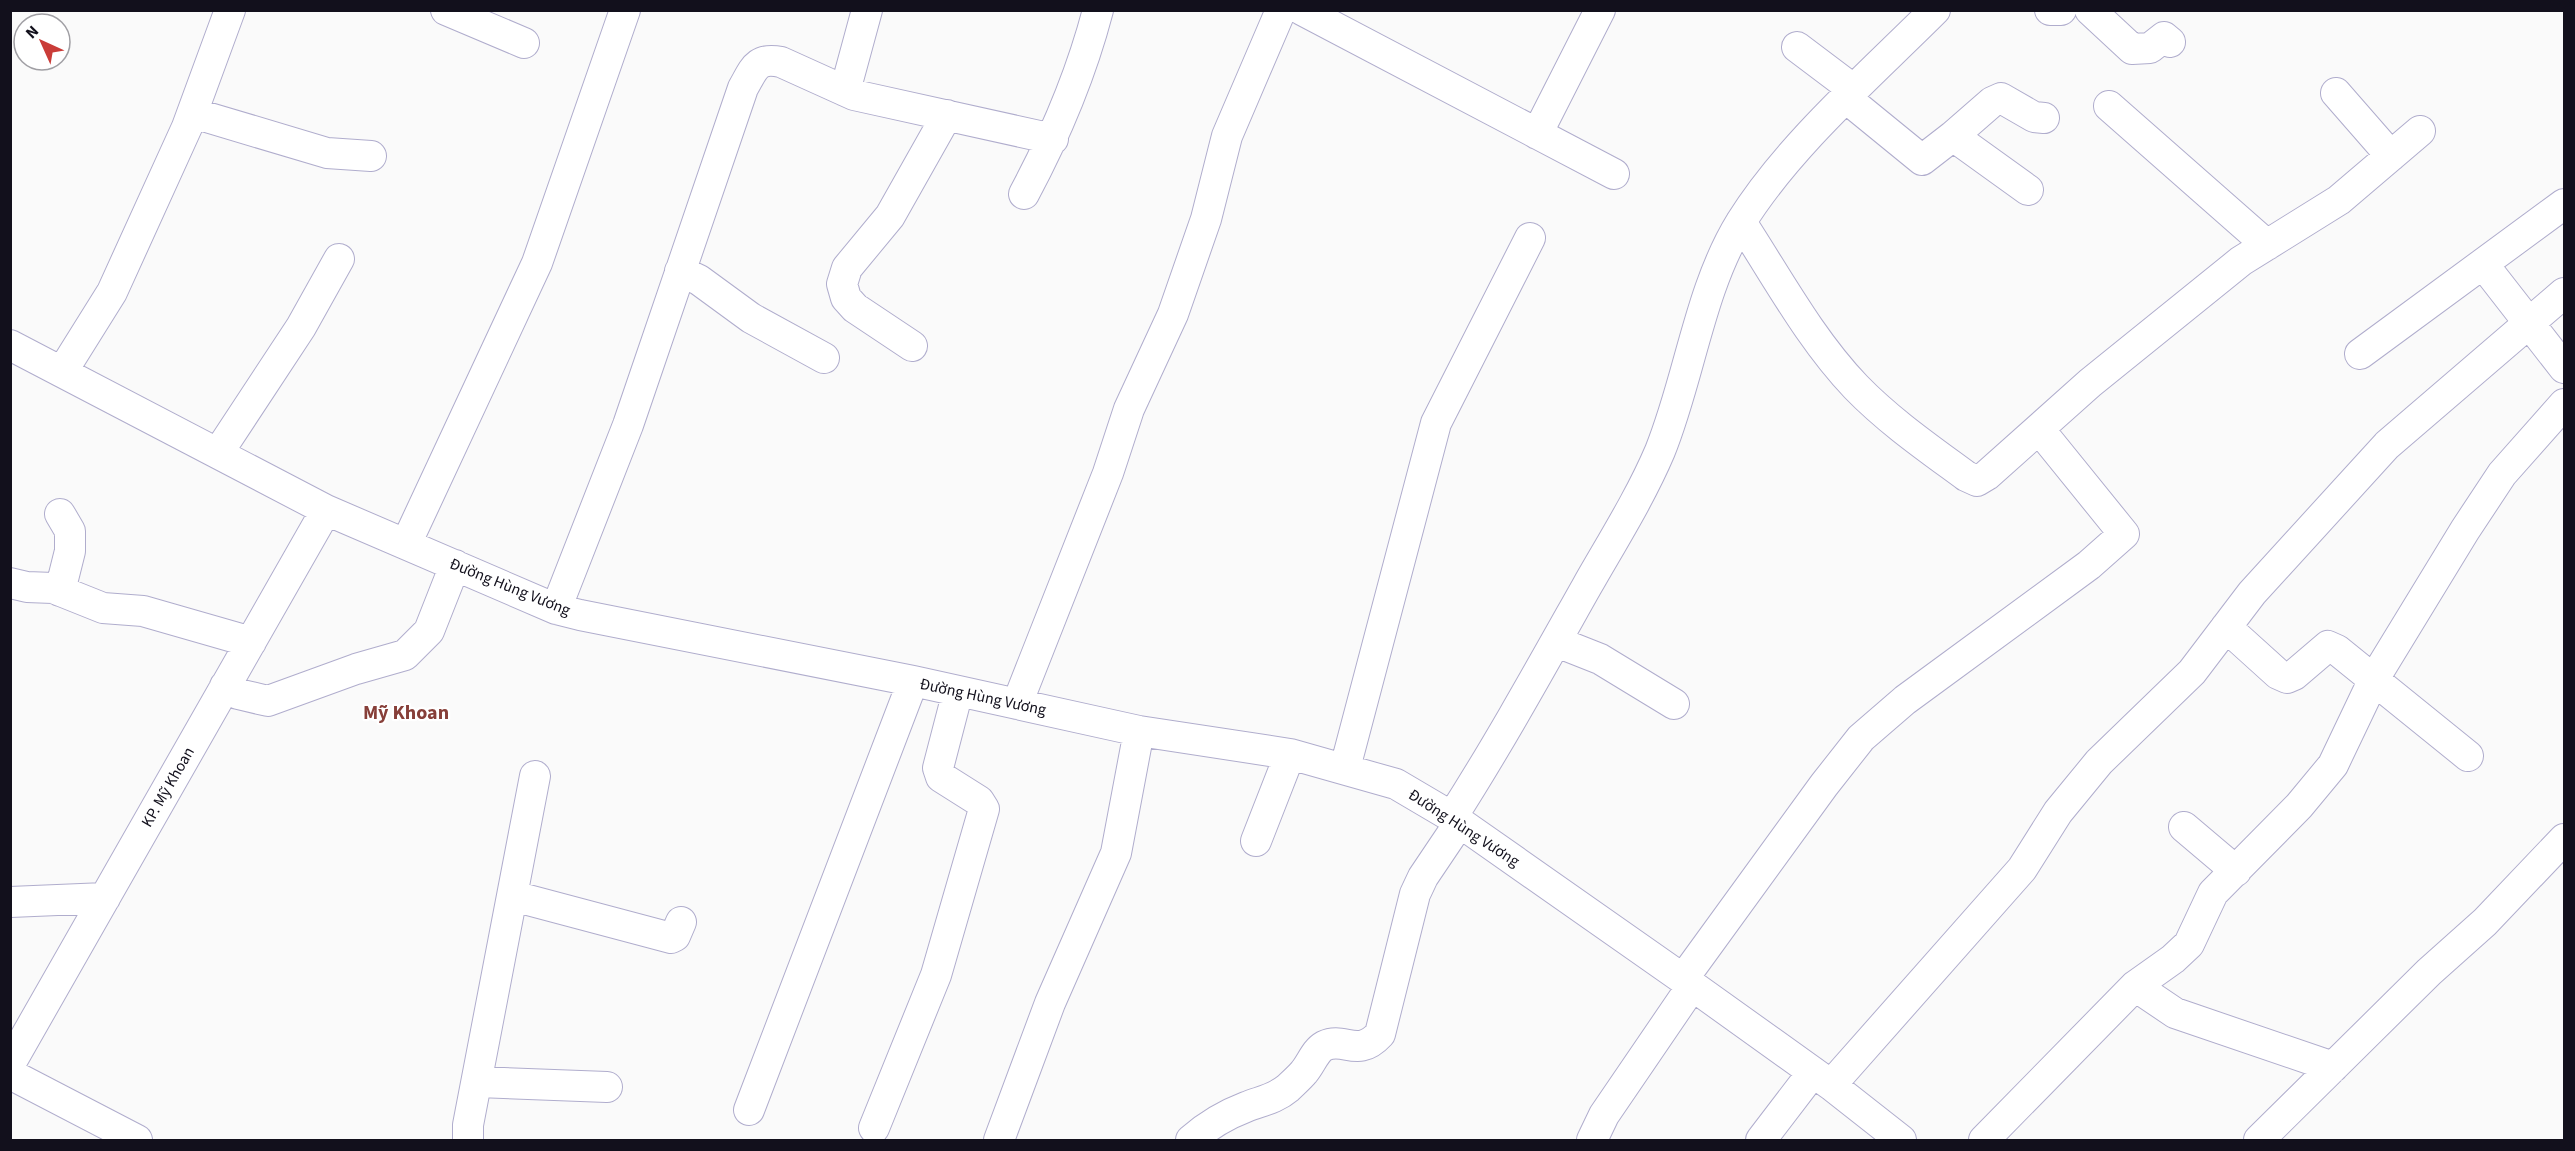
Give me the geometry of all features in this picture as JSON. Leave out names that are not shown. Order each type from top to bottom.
[{"type":"street","points":[[62,372],[112,292],[193,113],[230,10]]},
{"type":"street","points":[[446,10],[524,43]]},
{"type":"street","points":[[406,544],[537,263],[625,10]]},
{"type":"street","points":[[845,91],[867,10]]},
{"type":"street","points":[[1024,194],[1053,139],[1090,39],[1098,10]]},
{"type":"street","points":[[1017,704],[1108,473],[1129,409],[1173,314],[1206,219],[1227,136],[1281,10]]},
{"type":"street","points":[[1302,10],[1614,174]]},
{"type":"street","points":[[1537,134],[1600,10]]},
{"type":"street","points":[[1191,1140],[1208,1125],[1246,1107],[1277,1097],[1304,1072],[1317,1052],[1324,1046],[1334,1044],[1359,1047],[1371,1044],[1380,1034],[1415,894],[1557,642],[1660,451],[1683,382],[1700,320],[1741,222],[1782,166],[1850,94],[1935,10]]},
{"type":"street","points":[[2050,10],[2061,10]]},
{"type":"street","points":[[2090,10],[2132,50],[2150,48],[2164,37],[2170,42]]},
{"type":"street","points":[[1797,46],[1922,160],[1992,102],[2001,99],[2034,117],[2044,118]]},
{"type":"street","points":[[556,609],[628,425],[742,87],[757,64],[769,60],[781,62],[854,95],[1053,139]]},
{"type":"street","points":[[2336,93],[2391,156]]},
{"type":"street","points":[[2109,106],[2267,245]]},
{"type":"street","points":[[193,113],[327,153],[371,156]]},
{"type":"street","points":[[912,346],[855,308],[846,298],[842,284],[848,268],[890,216],[947,115]]},
{"type":"street","points":[[1741,222],[1823,349],[1856,387],[1899,426],[1966,476],[1977,481],[1987,475],[2126,354],[2241,261],[2339,200],[2420,132]]},
{"type":"street","points":[[1953,136],[2028,190]]},
{"type":"street","points":[[2360,354],[2565,204]]},
{"type":"street","points":[[1345,768],[1436,423],[1530,238]]},
{"type":"street","points":[[218,453],[301,327],[339,259]]},
{"type":"street","points":[[2483,264],[2565,368]]},
{"type":"street","points":[[680,271],[699,280],[751,318],[824,358]]},
{"type":"street","points":[[1761,1140],[2022,869],[2058,812],[2099,762],[2192,672],[2252,593],[2387,446],[2565,293]]},
{"type":"street","name":"Đường Hùng Vương","points":[[10,345],[326,510],[556,609],[913,681],[1139,731],[1290,754],[1396,784],[1456,820],[1688,983],[1822,1079],[1901,1140]]},
{"type":"street","points":[[1984,1140],[2135,986],[2174,959],[2189,944],[2213,894],[2299,806],[2333,765],[2374,679],[2502,474],[2565,404]]},
{"type":"street","points":[[1592,1140],[1604,1115],[1688,983],[1824,785],[1862,738],[1905,700],[2089,565],[2124,534],[2039,429]]},
{"type":"street","name":"KP. Mỹ Khoan","points":[[10,1064],[326,510]]},
{"type":"street","points":[[60,514],[70,531],[70,551],[60,591]]},
{"type":"street","points":[[225,687],[238,694],[268,701],[357,669],[405,655],[429,631],[455,565]]},
{"type":"street","points":[[10,583],[14,586],[53,588],[103,608],[142,611],[250,642]]},
{"type":"street","points":[[2226,627],[2282,677],[2287,678],[2294,675],[2328,646],[2337,650],[2468,756]]},
{"type":"street","points":[[1557,642],[1600,659],[1674,704]]},
{"type":"street","points":[[749,1110],[913,681]]},
{"type":"street","points":[[873,1128],[936,975],[984,809],[979,801],[941,777],[939,773],[938,768],[958,691]]},
{"type":"street","points":[[999,1140],[1050,1003],[1116,853],[1139,731]]},
{"type":"street","points":[[1256,841],[1290,754]]},
{"type":"street","points":[[468,1140],[468,1125],[535,776]]},
{"type":"street","points":[[2184,826],[2236,871]]},
{"type":"street","points":[[2259,1140],[2429,972],[2485,922],[2565,839]]},
{"type":"street","points":[[513,896],[671,938],[675,936],[681,922]]},
{"type":"street","points":[[10,902],[105,898]]},
{"type":"street","points":[[2135,986],[2175,1013],[2333,1067]]},
{"type":"street","points":[[10,1074],[137,1140]]},
{"type":"street","points":[[478,1082],[606,1087]]},
{"type":"district","name":"Mỹ Khoan","points":[[406,713]]}]
